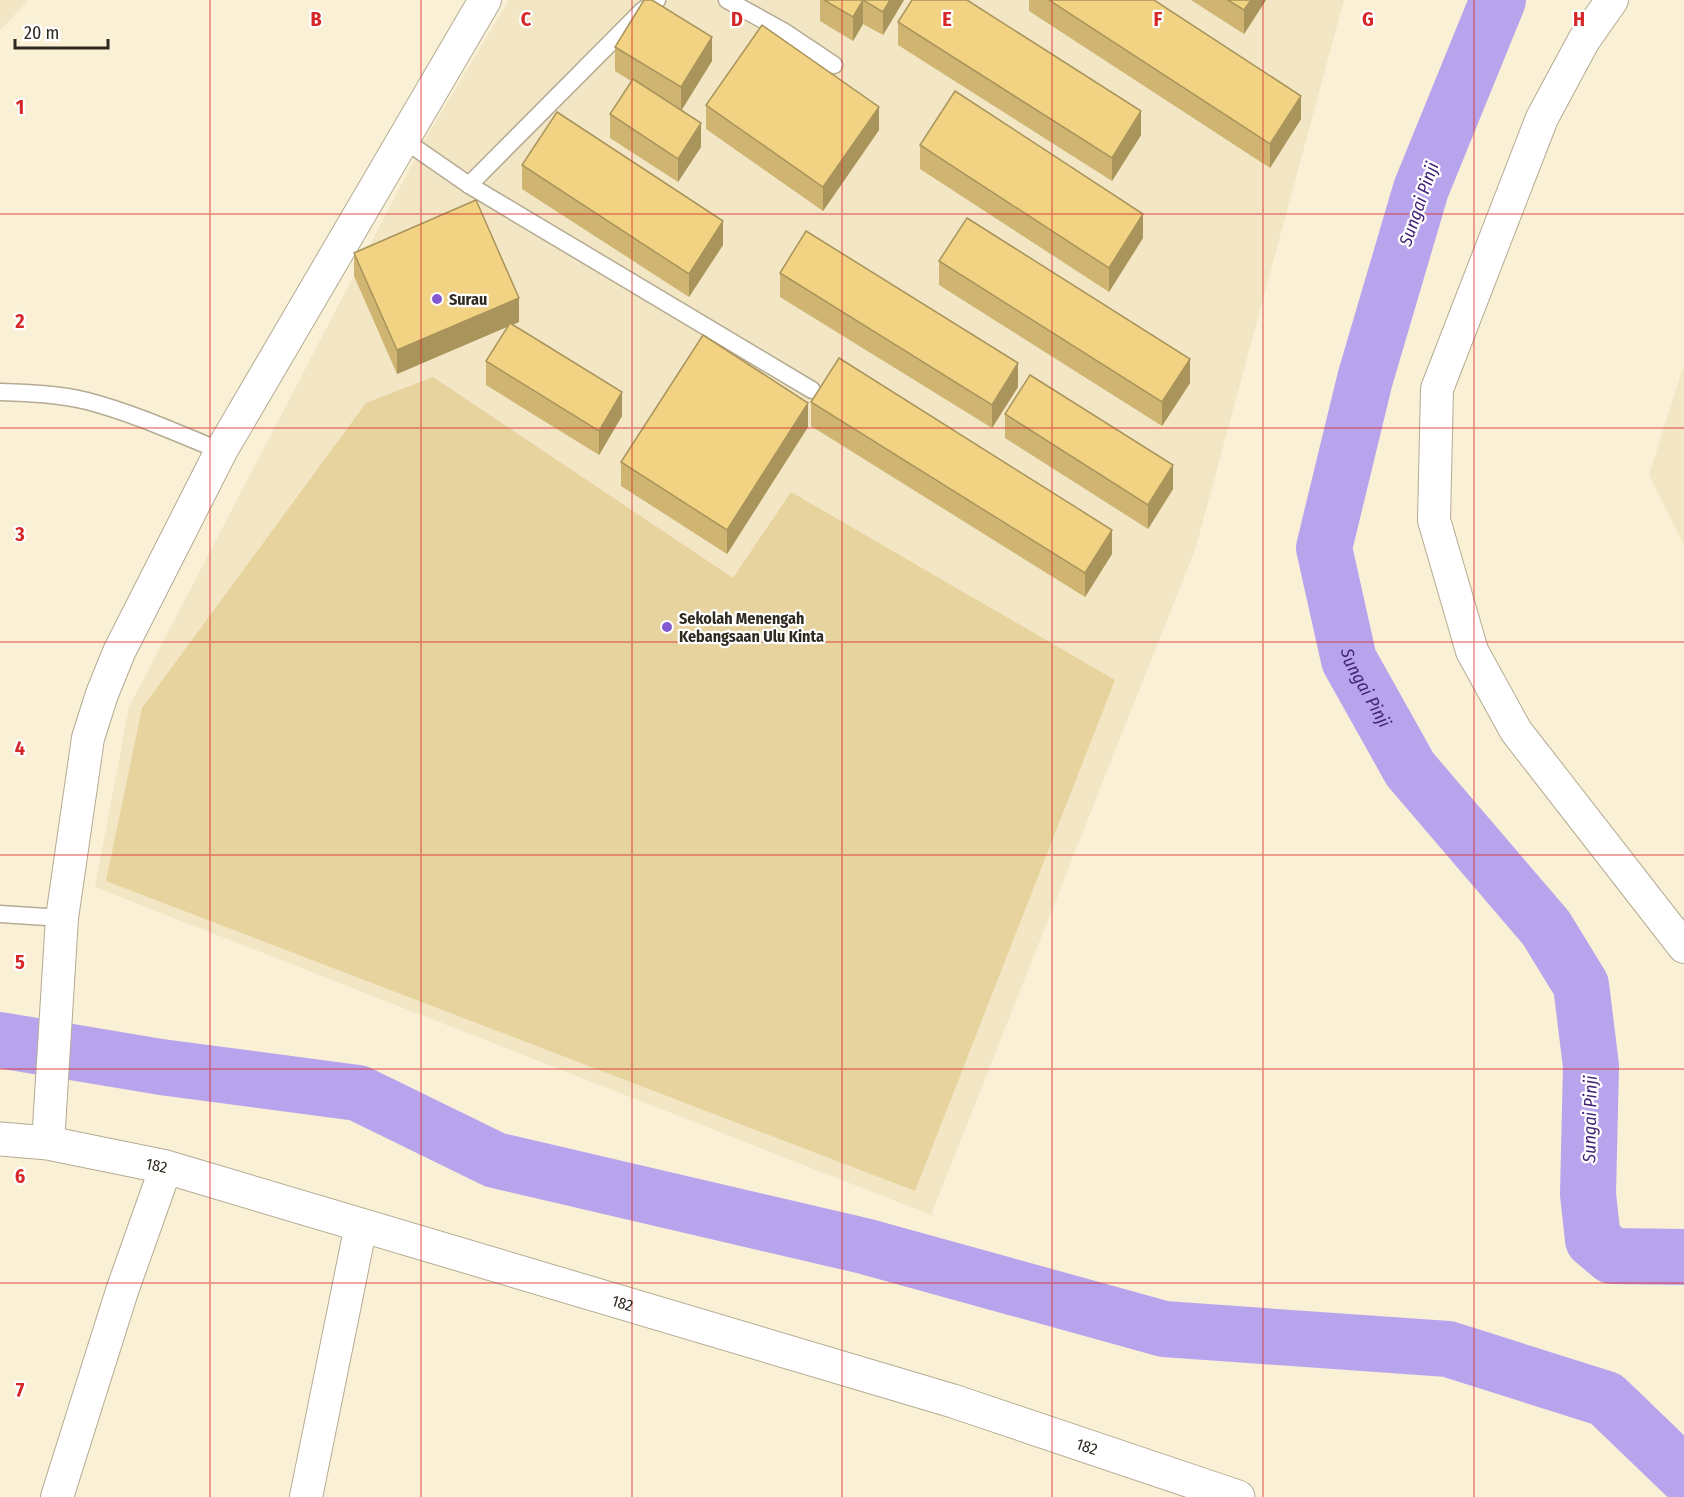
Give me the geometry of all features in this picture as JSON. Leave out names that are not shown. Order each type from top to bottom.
[{"type":"street","points":[[48,1143],[62,918],[88,738],[102,694],[119,652],[221,451],[485,0]]},
{"type":"street","points":[[1612,0],[1584,40],[1542,118],[1437,389],[1434,520],[1472,651],[1516,731],[1684,947]]},
{"type":"street","name":"182","points":[[0,1139],[48,1143],[166,1167],[953,1401],[1238,1497]]},
{"type":"street","points":[[57,1497],[122,1291],[166,1167]]},
{"type":"street","points":[[306,1497],[361,1225]]},
{"type":"lane","points":[[469,184],[501,149],[642,11],[657,0]]},
{"type":"lane","points":[[727,0],[783,31],[834,64]]},
{"type":"lane","points":[[404,140],[469,184],[812,390]]},
{"type":"lane","points":[[0,392],[47,394],[85,401],[120,411],[221,451]]},
{"type":"lane","points":[[0,914],[62,918]]},
{"type":"shaded area","points":[[0,0],[29,0],[0,30]]},
{"type":"shaded area","name":"Sekolah Menengah Kebangsaan Ulu Kinta","points":[[509,0],[1344,0],[1196,547],[931,1215],[95,887],[129,707],[424,141]]},
{"type":"shaded area","points":[[1684,364],[1684,545],[1649,475]]},
{"type":"shaded area","points":[[433,377],[733,578],[791,492],[1115,680],[915,1191],[106,881],[142,708],[366,403]]},
{"type":"building","points":[[644,0],[652,0],[712,37],[681,87],[615,47]]},
{"type":"building","points":[[824,0],[863,0],[853,17]]},
{"type":"building","points":[[863,0],[890,0],[883,12]]},
{"type":"building","points":[[912,0],[967,0],[1141,111],[1112,158],[898,22]]},
{"type":"building","points":[[1049,0],[1154,0],[1301,96],[1270,144]]},
{"type":"building","points":[[1228,0],[1251,0],[1244,10]]},
{"type":"building","points":[[762,25],[879,107],[823,187],[706,105]]},
{"type":"building","points":[[633,79],[701,123],[678,159],[610,114]]},
{"type":"building","points":[[955,91],[1143,214],[1109,268],[920,145]]},
{"type":"building","points":[[557,112],[723,221],[689,274],[522,165]]},
{"type":"building","name":"Surau","points":[[476,200],[519,298],[397,350],[354,253]]},
{"type":"building","points":[[967,218],[1190,359],[1162,402],[939,261]]},
{"type":"building","points":[[806,231],[1018,363],[992,405],[780,273]]},
{"type":"building","points":[[510,323],[622,392],[599,431],[486,361]]},
{"type":"building","points":[[703,335],[808,403],[727,530],[621,462]]},
{"type":"building","points":[[839,358],[1112,530],[1085,573],[811,402]]},
{"type":"building","points":[[1030,375],[1173,465],[1148,505],[1005,414]]},
{"type":"waterway","name":"Sungai Pinji","points":[[1498,0],[1421,189],[1365,379],[1324,548],[1349,660],[1410,769],[1546,928],[1581,985],[1591,1066],[1588,1194],[1593,1240],[1612,1256],[1684,1257]]},
{"type":"waterway","points":[[0,1040],[161,1067],[358,1093],[495,1160],[864,1246],[1164,1329],[1448,1349],[1606,1399],[1684,1474]]},
{"type":"place","name":"Surau","points":[[437,299]]},
{"type":"place","name":"Sekolah Menengah Kebangsaan Ulu Kinta","points":[[667,627]]}]
